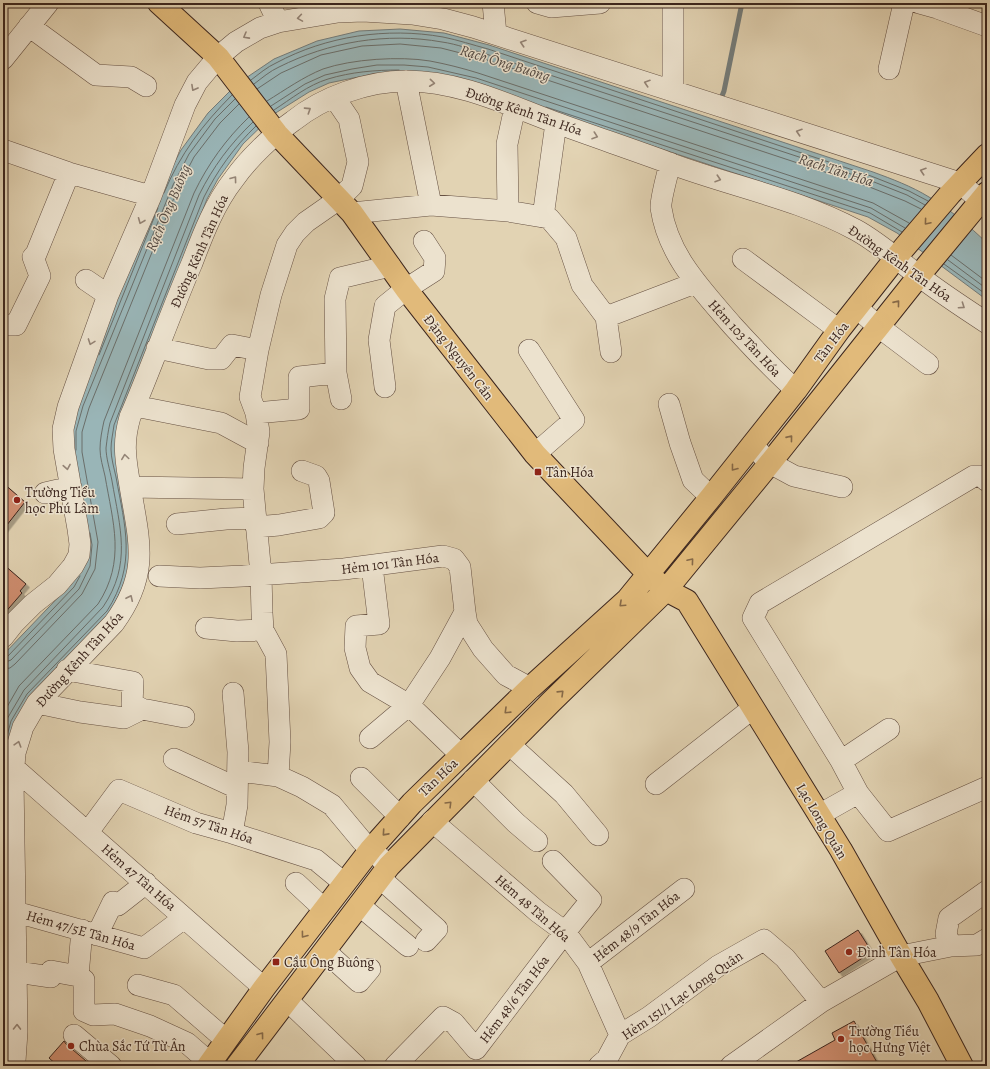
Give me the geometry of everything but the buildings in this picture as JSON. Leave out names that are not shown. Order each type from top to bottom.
[{"type":"main road","points":[[159,3],[218,57]]},
{"type":"main road","name":"Đặng Nguyên Cẩn","points":[[218,57],[277,134],[346,206],[406,289],[535,454],[648,575],[666,590]]},
{"type":"main road","name":"Tân Hóa","points":[[209,1065],[264,988],[371,849],[412,803],[461,755],[530,688],[627,600],[796,390],[839,330],[900,254],[955,189],[987,155]]},
{"type":"main road","name":"Tân Hóa","points":[[237,1066],[384,872],[432,821],[509,744],[666,590],[770,463],[922,271],[981,203]]},
{"type":"main road","name":"Lạc Long Quân","points":[[666,590],[687,601],[841,850],[928,1001],[962,1066]]},
{"type":"street","points":[[7,46],[29,26],[48,3]]},
{"type":"street","points":[[269,3],[278,22]]},
{"type":"street","points":[[493,3],[496,34]]},
{"type":"street","points":[[537,3],[551,8],[600,3]]},
{"type":"street","points":[[673,3],[673,91]]},
{"type":"street","points":[[889,69],[904,3]]},
{"type":"street","points":[[919,3],[987,26]]},
{"type":"street","points":[[3,637],[14,623],[33,604],[57,585],[73,566],[79,555],[80,544],[64,449],[66,414],[108,295],[151,196],[185,105],[197,82],[218,57],[236,42],[260,28],[337,7],[363,11],[412,14],[443,19],[496,34],[731,110],[955,189],[981,203]]},
{"type":"street","points":[[29,26],[96,75],[131,77],[146,86]]},
{"type":"street","points":[[406,81],[431,205]]},
{"type":"street","name":"Đường Kênh Tân Hóa","points":[[13,1066],[15,1061],[17,1032],[17,972],[13,767],[15,753],[23,727],[37,703],[67,670],[114,623],[124,610],[131,596],[139,568],[140,542],[124,451],[126,428],[157,348],[214,212],[233,179],[277,134],[311,108],[334,97],[371,86],[406,81],[445,85],[482,94],[556,123],[670,163],[822,213],[900,254],[987,323]]},
{"type":"street","points":[[334,97],[349,119],[358,162],[346,206]]},
{"type":"street","points":[[508,211],[508,144],[515,107]]},
{"type":"street","points":[[543,217],[547,179],[556,123]]},
{"type":"street","points":[[3,150],[69,173],[151,196]]},
{"type":"street","name":"Hẻm 103 Tân Hóa","points":[[670,163],[661,206],[670,239],[690,276],[776,373],[796,390]]},
{"type":"street","points":[[10,325],[40,276],[32,257],[36,254],[69,173]]},
{"type":"street","points":[[278,776],[280,742],[276,654],[263,630],[261,575],[252,489],[258,432],[256,413],[250,397],[258,350],[272,294],[287,245],[295,233],[306,222],[346,206],[431,205],[508,211],[549,218],[566,238],[582,285],[606,317],[611,352]]},
{"type":"street","points":[[385,387],[379,340],[385,306],[406,289],[434,271],[434,258],[424,241]]},
{"type":"street","points":[[743,260],[839,330]]},
{"type":"street","points":[[341,399],[336,373],[335,299],[340,278],[390,266]]},
{"type":"street","points":[[86,280],[108,295]]},
{"type":"street","points":[[606,317],[695,283]]},
{"type":"street","points":[[857,308],[879,327],[928,364]]},
{"type":"street","points":[[157,348],[209,360],[222,359],[232,345],[258,350]]},
{"type":"street","points":[[529,350],[574,420],[535,454]]},
{"type":"street","points":[[256,413],[299,410],[298,376],[336,373]]},
{"type":"street","points":[[669,404],[680,443],[693,480],[711,497]]},
{"type":"street","points":[[135,406],[221,423],[258,443]]},
{"type":"street","points":[[752,445],[770,463],[794,476],[842,487]]},
{"type":"street","points":[[177,524],[226,519],[279,525],[319,518],[324,512],[319,481],[316,476],[302,472]]},
{"type":"street","points":[[987,481],[982,476],[974,476],[760,602],[753,618],[841,761],[858,793],[888,831],[987,787]]},
{"type":"street","points":[[130,486],[252,489]]},
{"type":"street","points":[[45,493],[71,487]]},
{"type":"street","name":"Hẻm 101 Tân Hóa","points":[[159,576],[200,578],[261,575],[344,569],[443,556],[454,559],[460,567],[467,624],[483,649],[506,675],[530,688]]},
{"type":"street","points":[[372,566],[379,624],[356,626],[355,648],[360,668],[370,682],[409,705],[461,755]]},
{"type":"street","points":[[370,738],[409,705],[440,658],[465,612]]},
{"type":"street","points":[[206,628],[237,631],[263,630]]},
{"type":"street","points":[[67,670],[133,682],[132,704],[142,709],[184,717]]},
{"type":"street","points":[[232,833],[237,805],[238,752],[233,693]]},
{"type":"street","points":[[37,703],[80,712],[124,718],[142,709]]},
{"type":"street","points":[[656,784],[753,708]]},
{"type":"street","points":[[841,761],[889,729]]},
{"type":"street","points":[[509,744],[564,794],[598,835]]},
{"type":"street","points":[[174,759],[237,780],[278,776],[302,787],[332,805],[362,841],[371,849],[384,872],[437,929],[413,945],[359,906]]},
{"type":"street","name":"Hẻm 47 Tân Hóa","points":[[13,767],[264,988]]},
{"type":"street","points":[[361,778],[400,817]]},
{"type":"street","points":[[473,780],[516,823],[537,841]]},
{"type":"street","name":"Hẻm 57 Tân Hóa","points":[[88,832],[119,790],[196,823],[316,860],[344,883]]},
{"type":"street","points":[[819,815],[858,793]]},
{"type":"street","name":"Hẻm 48 Tân Hóa","points":[[432,821],[538,912],[564,932],[588,963],[620,1035]]},
{"type":"street","points":[[553,861],[591,900],[564,932]]},
{"type":"street","points":[[78,976],[90,933],[113,902],[118,905],[146,883]]},
{"type":"street","points":[[296,883],[324,909]]},
{"type":"street","name":"Hẻm 48/9 Tân Hóa","points":[[588,963],[684,889]]},
{"type":"street","points":[[951,946],[946,934],[949,918],[987,890]]},
{"type":"street","name":"Hẻm 47/5E Tân Hóa","points":[[16,912],[144,948],[184,918]]},
{"type":"street","name":"Hẻm 48/6 Tân Hóa","points":[[395,1066],[443,1017],[454,1023],[476,1049],[564,932]]},
{"type":"street","points":[[731,1066],[821,1002],[901,956],[951,946],[978,945],[987,939]]},
{"type":"street","name":"Hẻm 151/1 Lạc Long Quân","points":[[599,1066],[607,1059],[620,1035],[718,966],[764,940],[785,958],[821,1002]]},
{"type":"street","points":[[324,951],[359,982],[370,969]]},
{"type":"street","points":[[17,972],[51,977],[51,971],[78,976],[84,980],[84,1011],[93,1015],[115,1014],[150,1026],[187,1043],[209,1065]]},
{"type":"street","points":[[138,985],[174,995],[226,1040]]},
{"type":"street","points":[[287,1000],[356,1066]]},
{"type":"street","points":[[74,1035],[112,1066]]},
{"type":"water","points":[[400,29],[444,33],[489,45],[873,172],[908,186],[945,207],[967,224],[987,243],[987,300],[897,233],[868,217],[473,87],[378,74],[329,83],[309,92],[274,114],[243,144],[218,179],[207,199],[118,426],[131,538],[127,578],[110,613],[15,723],[8,1014],[6,1063],[3,1066],[3,655],[71,584],[67,453],[75,403],[165,181],[181,150],[208,113],[237,84],[274,59],[317,41],[359,31]]},
{"type":"waterway","points":[[720,101],[724,91],[742,3]]},
{"type":"place","name":"Tân Hóa","points":[[538,472]]},
{"type":"place","name":"Trường Tiểu học Phú Lâm","points":[[17,500]]},
{"type":"place","name":"Đình Tân Hóa","points":[[849,952]]},
{"type":"place","name":"Cầu Ông Buông","points":[[276,962]]},
{"type":"place","name":"Trường Tiểu học Hưng Việt","points":[[841,1039]]},
{"type":"place","name":"Chùa Sắc Tứ Từ Ân","points":[[71,1046]]},
{"type":"water label","name":"Rạch Ông Buông","points":[[505,63]]},
{"type":"water label","name":"Rạch Tân Hóa","points":[[836,170]]},
{"type":"water label","name":"Rạch Ông Buông","points":[[168,208]]}]
